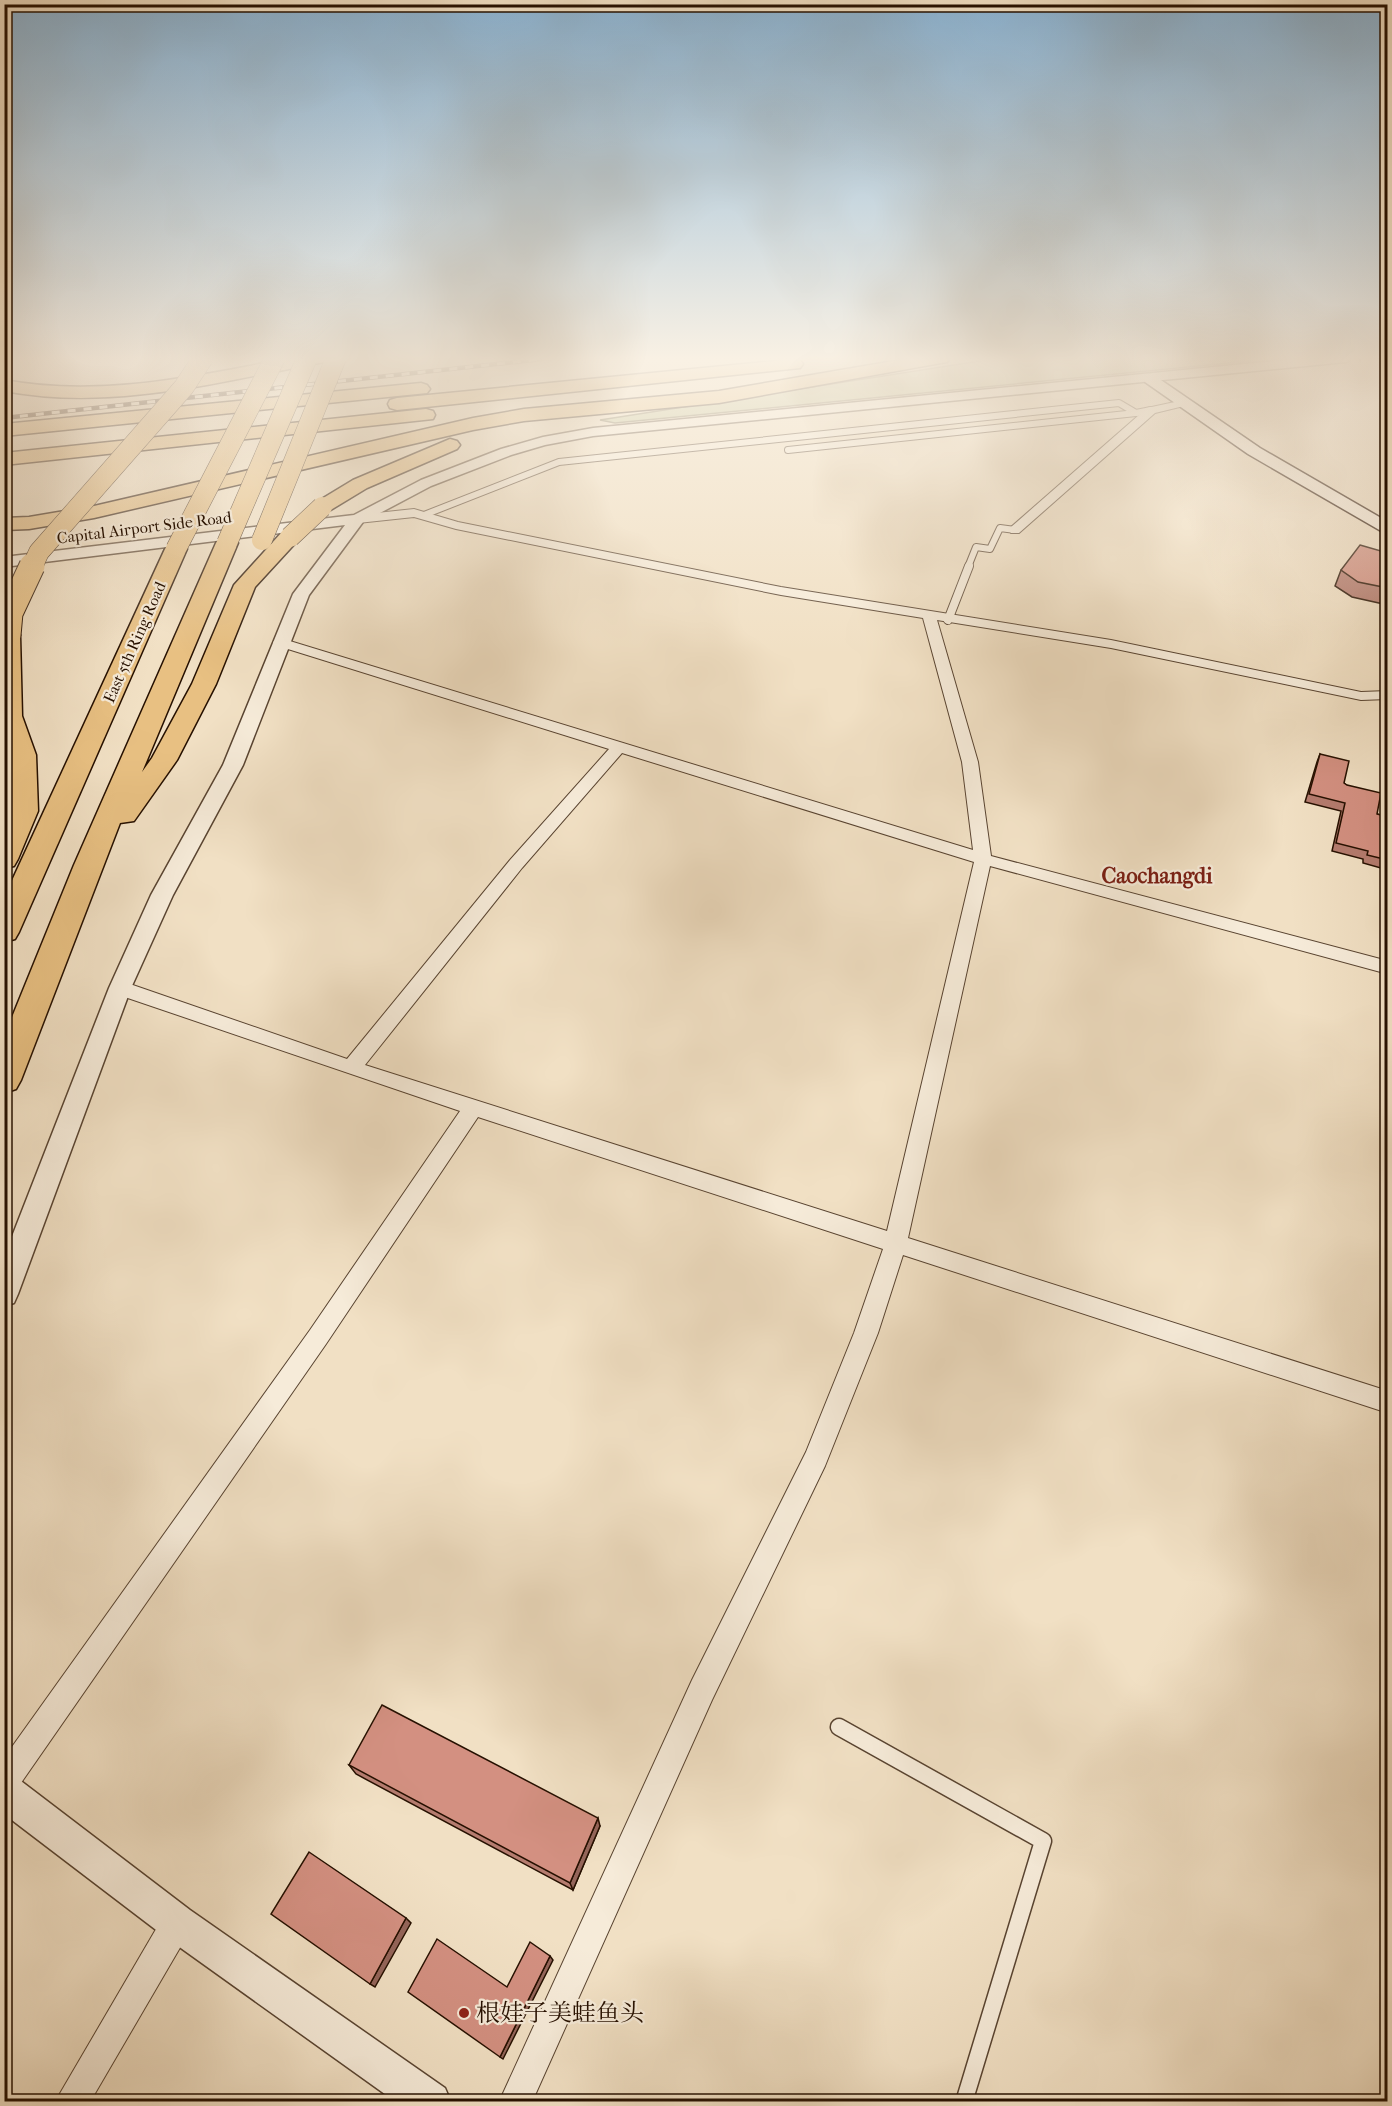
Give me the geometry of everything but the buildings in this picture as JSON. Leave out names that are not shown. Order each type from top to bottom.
[{"type":"highway","points":[[4,459],[30,456]]},
{"type":"highway","points":[[4,860],[24,810],[23,755],[7,708],[10,613],[39,552],[123,456]]},
{"type":"highway","name":"East 5th Ring Road","points":[[4,932],[176,549],[225,456]]},
{"type":"highway","points":[[4,1080],[88,865],[265,456]]},
{"type":"highway","points":[[88,865],[164,760],[204,684],[245,585],[293,456]]},
{"type":"highway","points":[[4,524],[29,523],[94,512],[333,456]]},
{"type":"highway","points":[[245,585],[322,507],[360,484],[423,456]]},
{"type":"main road","points":[[1263,456],[1388,530]]},
{"type":"main road","points":[[1280,456],[1388,519]]},
{"type":"street","name":"Capital Airport Side Road","points":[[4,562],[358,519],[426,483],[496,456]]},
{"type":"street","points":[[1015,530],[1099,456]]},
{"type":"street","points":[[4,1294],[120,988],[162,895],[233,765],[301,594],[358,519],[414,513],[468,527],[770,589],[948,620],[1111,644],[1361,696],[1388,695]]},
{"type":"street","points":[[515,2102],[702,1690],[816,1458],[859,1353],[896,1245],[983,859],[970,762],[929,616]]},
{"type":"street","points":[[280,642],[983,859],[1388,968]]},
{"type":"street","points":[[351,1068],[468,920],[620,746]]},
{"type":"street","points":[[120,988],[473,1108],[1388,1402]]},
{"type":"street","points":[[4,1783],[318,1337],[473,1108]]},
{"type":"street","points":[[4,1791],[177,1923],[431,2102]]},
{"type":"street","points":[[71,2102],[177,1923]]},
{"type":"lane","points":[[424,515],[559,462],[613,456]]},
{"type":"lane","points":[[948,620],[976,547],[990,549],[1000,528],[1015,530]]},
{"type":"lane","points":[[839,1727],[1043,1841],[964,2102]]},
{"type":"place","name":"根娃子美蛙鱼头","points":[[464,2013]]},
{"type":"district","name":"Caochangdi","points":[[1157,875]]}]
